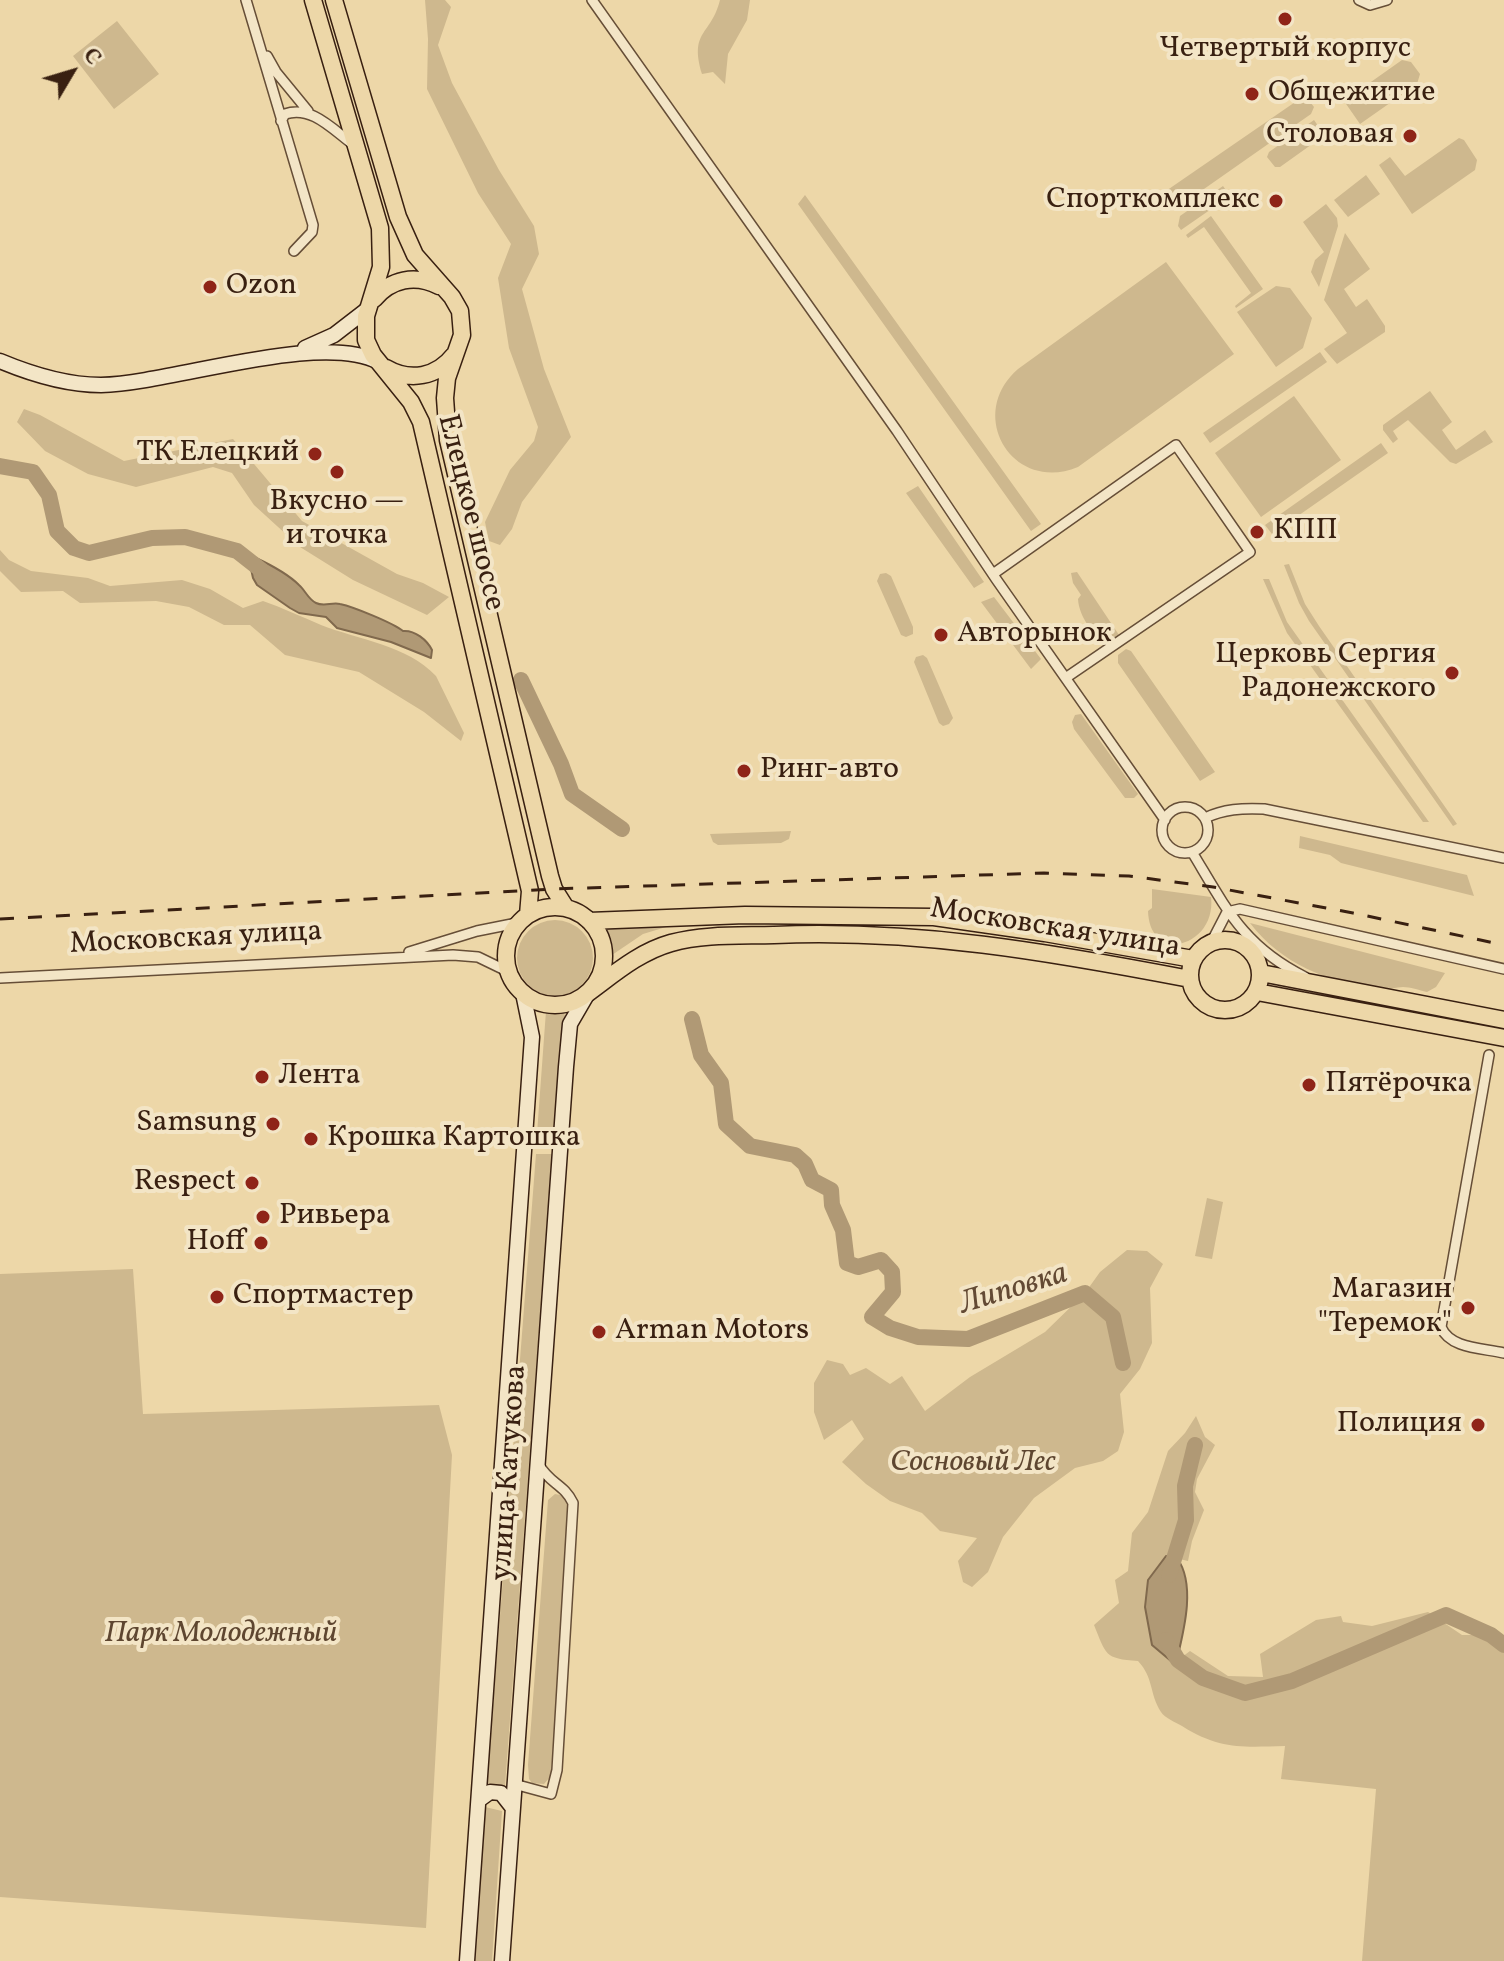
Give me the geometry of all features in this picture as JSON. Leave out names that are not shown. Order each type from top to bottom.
[{"type":"main road","name":"Елецкое шоссе","points":[[313,0],[380,228],[381,267],[365,323],[366,340],[411,402],[421,422],[530,891],[523,919]]},
{"type":"main road","name":"Елецкое шоссе","points":[[334,0],[398,217],[415,255],[456,304],[462,319],[462,335],[447,378],[448,440],[550,876],[566,908]]},
{"type":"main road","points":[[290,354],[334,335],[369,308],[382,290],[403,280],[426,280],[446,292]]},
{"type":"main road","points":[[0,361],[57,380],[99,385],[146,381],[290,354],[336,352],[363,356],[400,375],[425,375],[447,364],[457,350]]},
{"type":"main road","points":[[546,908],[566,908],[589,921],[597,931],[604,955],[597,982],[588,993],[567,1004],[541,1004],[523,993],[509,972],[506,951],[523,919],[546,908]]},
{"type":"main road","name":"Московская улица","points":[[589,921],[745,915],[934,917],[1193,959],[1212,941],[1227,941],[1255,956]]},
{"type":"main road","name":"Московская улица","points":[[588,993],[632,960],[669,944],[709,937],[805,933],[926,937],[995,944],[1190,979],[1197,996],[1206,1004],[1219,1008],[1242,1006],[1257,992]]},
{"type":"main road","points":[[1255,956],[1261,973],[1257,992],[1504,1038]]},
{"type":"main road","points":[[1190,979],[1193,959]]},
{"type":"main road","points":[[1261,973],[1504,1020]]},
{"type":"main road","name":"улица Катукова","points":[[465,1961],[532,1037],[523,993]]},
{"type":"main road","name":"улица Катукова","points":[[502,1961],[570,1024],[588,993]]},
{"type":"main road","points":[[479,1800],[490,1792],[501,1793],[512,1807]]},
{"type":"street","points":[[246,0],[313,225],[312,232],[294,251]]},
{"type":"street","points":[[592,0],[897,431],[1165,820]]},
{"type":"street","points":[[1359,0],[1370,5],[1387,0]]},
{"type":"street","points":[[261,44],[276,72],[308,111],[358,148]]},
{"type":"street","points":[[281,121],[285,114],[296,110],[308,111]]},
{"type":"street","points":[[993,574],[1176,445],[1250,552],[1067,677]]},
{"type":"street","points":[[1205,818],[1241,808],[1264,809],[1504,858]]},
{"type":"street","points":[[1177,809],[1193,809],[1205,818],[1208,835],[1199,849],[1185,853],[1171,848],[1163,835],[1165,820],[1177,809]]},
{"type":"street","points":[[1192,852],[1227,912],[1247,937],[1294,971],[1326,987]]},
{"type":"street","points":[[1212,941],[1227,912],[1240,909],[1504,969]]},
{"type":"street","name":"Московская улица","points":[[395,957],[523,919]]},
{"type":"street","points":[[1247,937],[1255,956]]},
{"type":"street","name":"Московская улица","points":[[0,978],[453,955],[478,957],[509,972]]},
{"type":"street","points":[[1489,1055],[1441,1327],[1445,1338],[1456,1343],[1504,1353]]},
{"type":"street","points":[[514,1784],[551,1794],[557,1770],[573,1503],[567,1490],[548,1480],[538,1462]]},
{"type":"street","points":[[534,1505],[553,1488],[567,1490]]},
{"type":"green space","points":[[425,0],[445,0],[451,7],[438,45],[452,83],[499,170],[534,226],[539,254],[522,289],[544,369],[571,437],[522,502],[512,529],[500,545],[489,541],[485,522],[510,470],[534,441],[538,427],[509,348],[498,278],[511,244],[478,193],[427,89]]},
{"type":"green space","points":[[720,0],[750,0],[747,20],[728,54],[725,84],[713,72],[702,74],[698,49]]},
{"type":"green space","points":[[117,21],[159,74],[114,109],[73,56]]},
{"type":"green space","points":[[1402,60],[1411,62],[1420,74],[1417,84],[1360,124],[1344,101]]},
{"type":"green space","points":[[1301,98],[1307,98],[1314,107],[1311,114],[1174,210],[1166,209],[1161,202],[1163,193]]},
{"type":"green space","points":[[1314,120],[1323,133],[1322,137],[1280,167],[1275,167],[1267,157],[1269,152]]},
{"type":"green space","points":[[1459,138],[1464,140],[1477,160],[1475,170],[1412,214],[1379,165],[1390,157],[1405,176]]},
{"type":"green space","points":[[1366,175],[1380,194],[1348,217],[1334,200]]},
{"type":"green space","points":[[1223,186],[1230,196],[1181,230],[1178,226],[1180,216]]},
{"type":"green space","points":[[805,195],[1041,524],[1031,531],[798,204]]},
{"type":"green space","points":[[1326,204],[1337,218],[1338,226],[1319,287],[1311,272],[1315,260],[1324,252],[1303,222]]},
{"type":"green space","points":[[1211,216],[1263,289],[1236,308],[1251,293],[1204,227],[1188,238],[1186,235]]},
{"type":"green space","points":[[1345,233],[1370,269],[1344,289],[1356,307],[1367,299],[1385,326],[1385,332],[1337,364],[1324,349],[1347,333],[1324,300]]},
{"type":"green space","points":[[1166,262],[1234,354],[1078,467],[1055,472],[1034,470],[1016,460],[1004,445],[997,427],[996,408],[1003,388],[1018,369]]},
{"type":"green space","points":[[1276,286],[1290,288],[1312,318],[1303,348],[1276,367],[1237,312]]},
{"type":"green space","points":[[1320,352],[1327,362],[1210,443],[1203,433]]},
{"type":"green space","points":[[1430,391],[1452,422],[1442,430],[1456,450],[1485,430],[1493,442],[1456,464],[1450,462],[1408,420],[1393,431],[1398,439],[1393,443],[1383,430],[1383,425]]},
{"type":"green space","points":[[1294,396],[1341,460],[1261,517],[1215,453]]},
{"type":"green space","points":[[24,409],[124,461],[233,439],[302,521],[397,574],[449,597],[427,615],[353,580],[300,547],[254,505],[232,473],[213,467],[136,487],[88,474],[45,451],[17,422]]},
{"type":"green space","points":[[1381,443],[1388,453],[1272,534],[1265,525]]},
{"type":"green space","points":[[918,486],[984,582],[974,588],[906,493]]},
{"type":"green space","points":[[0,550],[9,560],[31,571],[88,578],[110,586],[182,580],[210,589],[243,608],[263,601],[321,625],[397,650],[436,676],[464,733],[461,741],[424,712],[359,672],[285,655],[250,625],[224,625],[189,607],[156,601],[80,603],[63,591],[21,592],[0,571]]},
{"type":"green space","points":[[1289,564],[1305,604],[1319,626],[1457,824],[1453,826],[1309,621],[1284,565]]},
{"type":"green space","points":[[1077,572],[1119,635],[1106,642],[1091,629],[1081,612],[1078,599],[1081,595],[1071,573]]},
{"type":"green space","points":[[880,574],[891,576],[913,627],[913,634],[906,637],[901,635],[877,581]]},
{"type":"green space","points":[[1263,579],[1269,579],[1287,622],[1429,822],[1423,822],[1287,633]]},
{"type":"green space","points":[[994,597],[1041,659],[1031,669],[981,602]]},
{"type":"green space","points":[[1126,649],[1131,651],[1215,772],[1200,781],[1118,663],[1118,655]]},
{"type":"green space","points":[[923,655],[953,718],[943,726],[939,723],[914,662],[916,657]]},
{"type":"green space","points":[[1081,714],[1138,794],[1134,798],[1125,798],[1074,729],[1072,722],[1075,715]]},
{"type":"green space","points":[[791,831],[789,839],[781,843],[718,845],[710,834]]},
{"type":"green space","points":[[1300,836],[1467,875],[1474,896],[1341,863],[1330,855],[1299,848]]},
{"type":"green space","points":[[1152,889],[1211,897],[1210,914],[1204,928],[1182,943],[1170,944],[1160,939],[1152,928],[1148,911],[1152,908]]},
{"type":"green space","points":[[555,920],[570,923],[582,931],[590,943],[593,958],[590,973],[582,985],[570,993],[555,996],[540,993],[528,985],[520,973],[517,958],[520,943],[528,931],[540,923]]},
{"type":"green space","points":[[679,923],[643,934],[612,955],[612,941],[606,927]]},
{"type":"green space","points":[[1250,923],[1445,973],[1436,987],[1427,992],[1406,987],[1381,989],[1342,982],[1291,960]]},
{"type":"green space","points":[[546,1011],[564,1013],[566,1018],[553,1148],[536,1147]]},
{"type":"green space","points":[[536,1154],[552,1154],[505,1786],[487,1783]]},
{"type":"green space","points":[[1207,1198],[1223,1202],[1212,1259],[1195,1256]]},
{"type":"green space","name":"Сосновый Лес","points":[[1127,1250],[1147,1251],[1163,1264],[1150,1288],[1152,1343],[1140,1369],[1120,1394],[1124,1432],[1118,1451],[1103,1461],[1075,1468],[1034,1498],[1003,1537],[988,1572],[972,1587],[963,1582],[958,1561],[977,1538],[940,1531],[922,1513],[890,1501],[842,1462],[864,1439],[852,1420],[824,1440],[814,1412],[814,1383],[827,1360],[843,1364],[850,1375],[866,1368],[890,1384],[902,1376],[925,1411],[970,1377],[1045,1332],[1085,1293],[1100,1272]]},
{"type":"green space","name":"Парк Молодежный","points":[[133,1269],[143,1414],[439,1405],[452,1455],[426,1928],[0,1897],[0,1274]]},
{"type":"green space","points":[[1196,1416],[1205,1437],[1215,1445],[1197,1479],[1195,1492],[1204,1510],[1188,1561],[1166,1556],[1148,1580],[1145,1606],[1152,1645],[1178,1668],[1178,1660],[1190,1651],[1228,1676],[1263,1677],[1260,1654],[1316,1620],[1341,1616],[1343,1622],[1372,1626],[1428,1612],[1462,1635],[1480,1635],[1504,1653],[1504,1961],[1362,1961],[1376,1789],[1281,1779],[1285,1746],[1232,1745],[1196,1734],[1161,1712],[1147,1673],[1138,1661],[1118,1659],[1104,1649],[1094,1625],[1119,1603],[1115,1580],[1128,1571],[1132,1533],[1148,1512],[1168,1451]]},
{"type":"green space","points":[[555,1494],[565,1496],[570,1505],[551,1776],[544,1784],[532,1783],[528,1765],[548,1500]]},
{"type":"green space","points":[[485,1807],[502,1811],[492,1961],[474,1961]]},
{"type":"shaded area","points":[[256,558],[289,577],[316,603],[346,606],[416,634],[430,646],[431,658],[391,642],[337,628],[326,617],[299,613],[290,608],[257,585],[249,560]]},
{"type":"shaded area","points":[[1166,1556],[1177,1558],[1183,1569],[1187,1594],[1177,1659],[1171,1661],[1152,1645],[1145,1607],[1148,1580]]},
{"type":"waterway","name":"Липовка","points":[[0,466],[33,472],[49,495],[57,531],[74,548],[89,553],[152,538],[185,537],[237,551],[265,573]]},
{"type":"waterway","name":"Липовка","points":[[521,680],[572,794],[622,829]]},
{"type":"waterway","name":"Липовка","points":[[692,1019],[701,1055],[721,1083],[726,1124],[750,1146],[795,1155],[805,1164],[812,1180],[831,1190],[832,1205],[843,1230],[847,1263],[858,1267],[881,1260],[892,1272],[893,1292],[872,1317],[890,1328],[918,1337],[968,1339],[1085,1293],[1113,1317],[1123,1363]]},
{"type":"waterway","name":"Липовка","points":[[1169,1575],[1186,1520],[1185,1486],[1195,1445]]},
{"type":"waterway","name":"Липовка","points":[[1166,1640],[1178,1660],[1203,1678],[1245,1693],[1292,1681],[1446,1615],[1491,1635],[1504,1645]]},
{"type":"railway","points":[[0,919],[554,889],[1044,873],[1129,876],[1213,887],[1504,945]]},
{"type":"place","name":"Четвертый корпус","points":[[1285,19]]},
{"type":"place","name":"Общежитие","points":[[1252,94]]},
{"type":"place","name":"Столовая","points":[[1410,136]]},
{"type":"place","name":"Спорткомплекс","points":[[1276,201]]},
{"type":"place","name":"Ozon","points":[[210,287]]},
{"type":"place","name":"ТК Елецкий","points":[[315,454]]},
{"type":"place","name":"Вкусно — и точка","points":[[337,472]]},
{"type":"place","name":"КПП","points":[[1257,532]]},
{"type":"place","name":"Авторынок","points":[[941,635]]},
{"type":"place","name":"Церковь Сергия Радонежского","points":[[1452,673]]},
{"type":"place","name":"Ринг-авто","points":[[744,771]]},
{"type":"place","name":"Лента","points":[[262,1077]]},
{"type":"place","name":"Пятёрочка","points":[[1309,1085]]},
{"type":"place","name":"Samsung","points":[[273,1124]]},
{"type":"place","name":"Крошка Картошка","points":[[311,1139]]},
{"type":"place","name":"Respect","points":[[252,1183]]},
{"type":"place","name":"Ривьера","points":[[263,1217]]},
{"type":"place","name":"Hoff","points":[[261,1243]]},
{"type":"place","name":"Спортмастер","points":[[217,1297]]},
{"type":"place","name":"Магазин \"Теремок\"","points":[[1468,1308]]},
{"type":"place","name":"Arman Motors","points":[[599,1332]]},
{"type":"place","name":"Полиция","points":[[1478,1425]]}]
